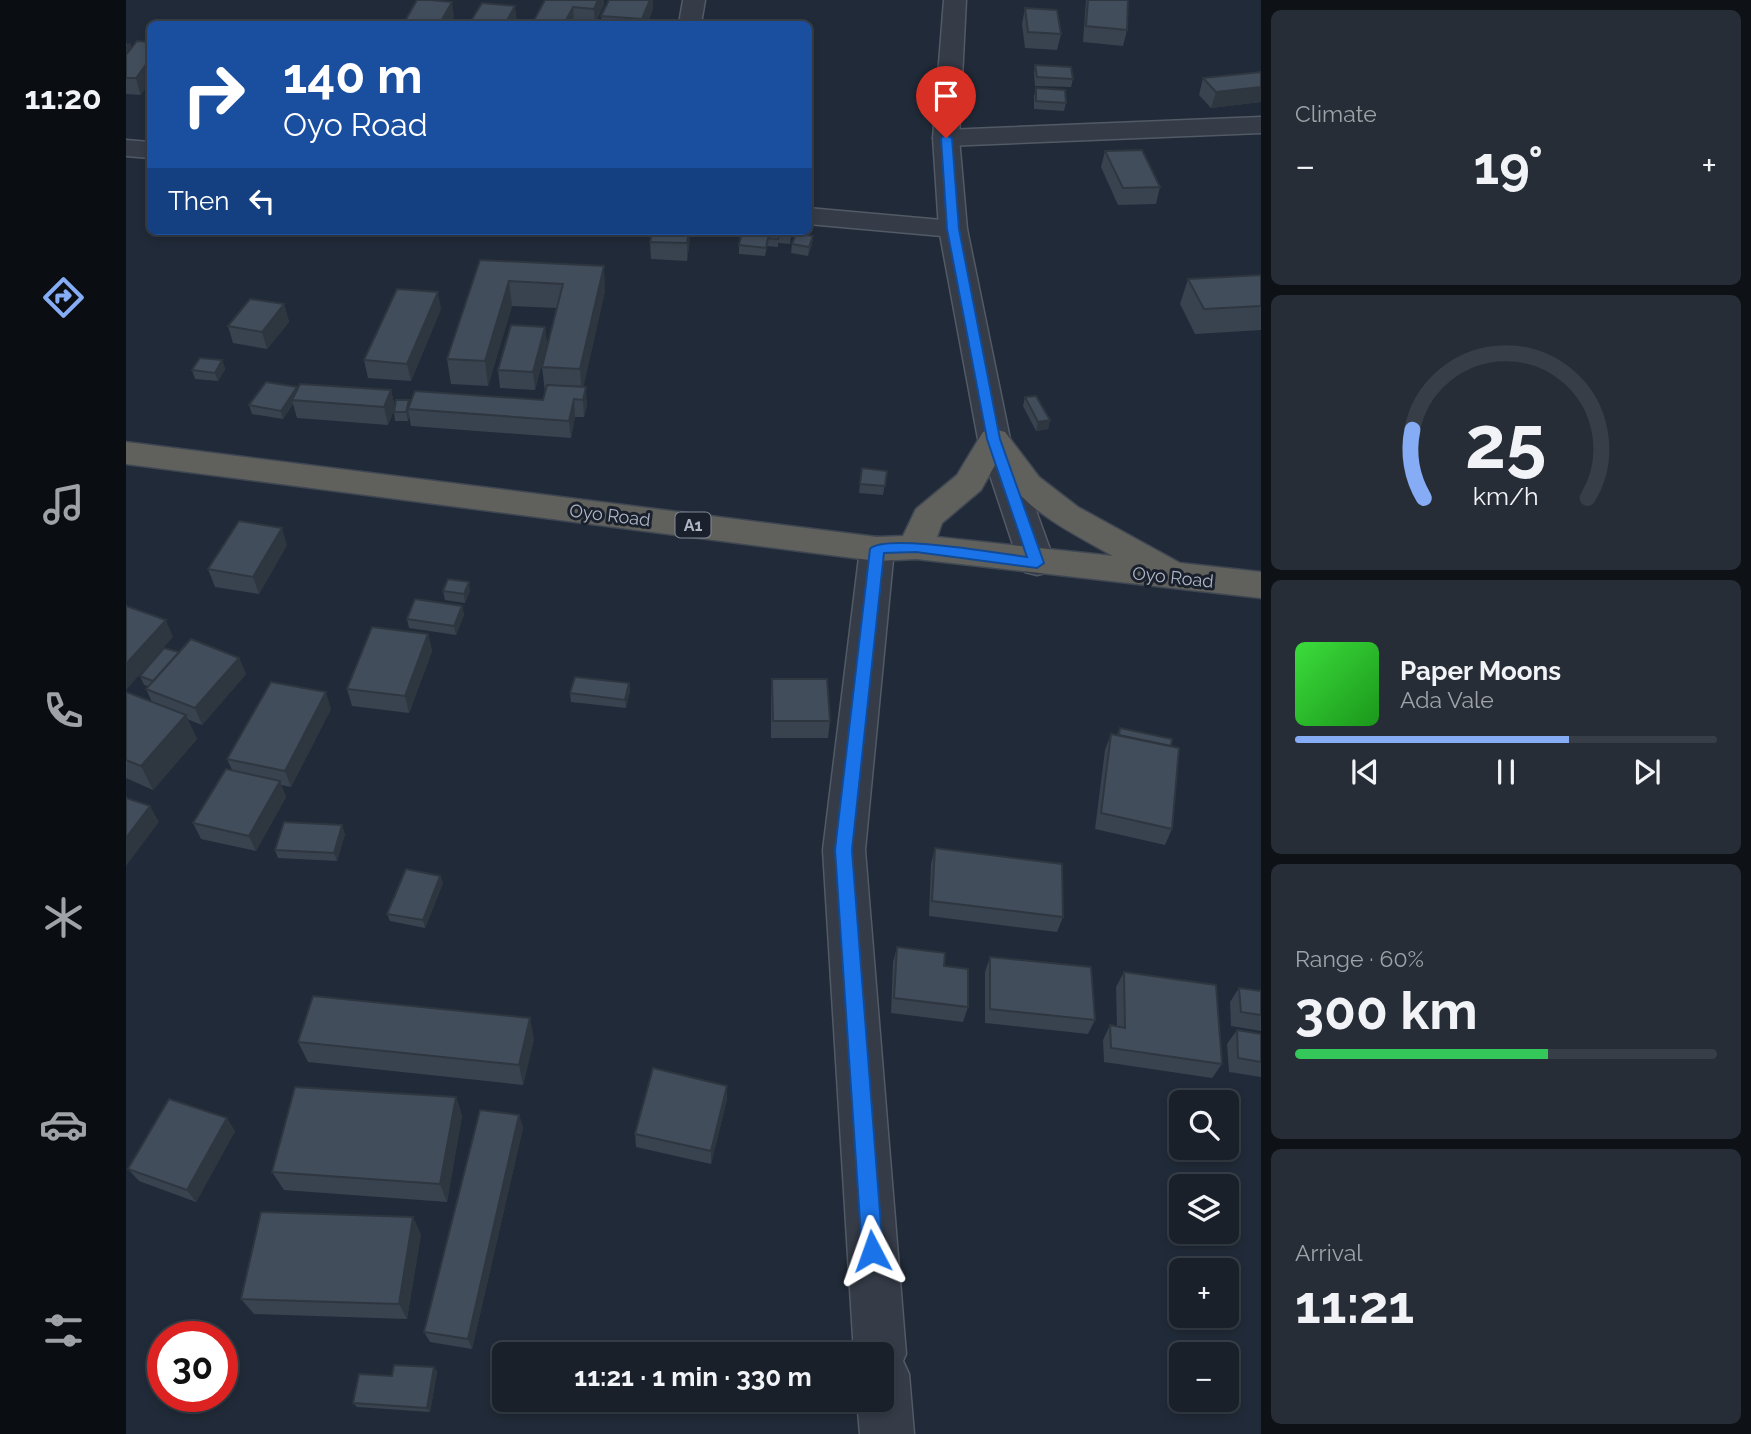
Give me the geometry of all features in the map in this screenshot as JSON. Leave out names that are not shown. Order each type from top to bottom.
[{"type":"highway","points":[[896,548],[969,482],[994,439],[1027,485],[1066,515],[1180,577]]},
{"type":"highway","name":"Oyo Road","points":[[126,453],[896,548],[1261,585]]},
{"type":"street","points":[[690,21],[694,0]]},
{"type":"street","points":[[955,0],[946,138],[953,229],[994,439],[1037,563]]},
{"type":"street","points":[[946,138],[1261,125]]},
{"type":"street","points":[[126,148],[147,150]]},
{"type":"street","points":[[812,216],[953,229]]},
{"type":"street","points":[[879,1342],[844,850],[896,548]]},
{"type":"street","points":[[885,1412],[887,1434]]},
{"type":"building","points":[[417,0],[452,2],[441,21],[405,21]]},
{"type":"building","points":[[545,0],[598,0],[594,9],[573,7],[566,21],[534,21]]},
{"type":"building","points":[[609,0],[650,0],[642,19],[601,16]]},
{"type":"building","points":[[1088,0],[1128,0],[1127,30],[1086,26]]},
{"type":"building","points":[[482,3],[515,6],[507,21],[471,21]]},
{"type":"building","points":[[1025,8],[1057,10],[1061,34],[1028,32]]},
{"type":"building","points":[[137,41],[147,42],[147,63],[136,78],[126,78],[126,55]]},
{"type":"building","points":[[1035,65],[1071,67],[1073,79],[1037,77]]},
{"type":"building","points":[[1261,72],[1261,87],[1216,92],[1203,78]]},
{"type":"building","points":[[1036,88],[1065,90],[1066,103],[1036,101]]},
{"type":"building","points":[[1142,150],[1160,187],[1123,188],[1105,151]]},
{"type":"building","points":[[651,235],[688,235],[687,243],[650,242]]},
{"type":"building","points":[[741,235],[779,235],[778,239],[768,238],[766,248],[739,245]]},
{"type":"building","points":[[795,235],[813,236],[809,247],[792,244]]},
{"type":"building","points":[[480,260],[604,266],[580,369],[542,367],[563,284],[509,281],[485,361],[447,359]]},
{"type":"building","points":[[1261,275],[1261,306],[1204,309],[1188,279]]},
{"type":"building","points":[[397,289],[438,292],[407,364],[364,360]]},
{"type":"building","points":[[250,299],[284,304],[262,332],[228,326]]},
{"type":"building","points":[[511,325],[545,327],[533,372],[498,370]]},
{"type":"building","points":[[200,358],[222,360],[215,373],[192,370]]},
{"type":"building","points":[[266,382],[297,387],[281,411],[249,405]]},
{"type":"building","points":[[300,384],[391,390],[384,407],[292,400]]},
{"type":"building","points":[[547,385],[586,387],[583,400],[574,399],[569,421],[408,409],[415,391],[543,400]]},
{"type":"building","points":[[1036,396],[1050,420],[1038,422],[1025,397]]},
{"type":"building","points":[[396,400],[409,400],[406,412],[394,412]]},
{"type":"building","points":[[862,468],[887,471],[885,486],[860,484]]},
{"type":"building","points":[[239,521],[282,528],[253,577],[208,569]]},
{"type":"building","points":[[448,579],[469,582],[464,594],[443,591]]},
{"type":"building","points":[[415,599],[462,606],[454,626],[407,619]]},
{"type":"building","points":[[126,606],[166,620],[126,664]]},
{"type":"building","points":[[372,627],[428,634],[405,696],[347,689]]},
{"type":"building","points":[[191,639],[239,658],[195,708],[146,689]]},
{"type":"building","points":[[164,648],[179,652],[153,681],[140,676]]},
{"type":"building","points":[[575,677],[629,683],[625,700],[570,693]]},
{"type":"building","points":[[772,679],[827,679],[830,721],[773,721]]},
{"type":"building","points":[[271,682],[326,692],[285,771],[227,759]]},
{"type":"building","points":[[126,692],[186,715],[141,766],[126,760]]},
{"type":"building","points":[[1120,728],[1172,739],[1171,746],[1119,735]]},
{"type":"building","points":[[1111,734],[1179,748],[1172,829],[1101,813]]},
{"type":"building","points":[[226,769],[280,781],[249,836],[193,823]]},
{"type":"building","points":[[126,798],[150,806],[126,838]]},
{"type":"building","points":[[284,822],[342,825],[334,853],[275,850]]},
{"type":"building","points":[[935,848],[1062,864],[1063,917],[932,901]]},
{"type":"building","points":[[406,869],[440,876],[423,920],[387,914]]},
{"type":"building","points":[[897,947],[945,953],[944,966],[968,969],[968,1007],[894,998]]},
{"type":"building","points":[[990,957],[1091,967],[1095,1020],[990,1009]]},
{"type":"building","points":[[1124,972],[1216,985],[1222,1064],[1111,1048],[1110,1025],[1125,1028]]},
{"type":"building","points":[[1239,988],[1261,991],[1261,1015],[1241,1012]]},
{"type":"building","points":[[313,996],[530,1018],[519,1065],[298,1042]]},
{"type":"building","points":[[1237,1030],[1261,1034],[1261,1062],[1238,1058]]},
{"type":"building","points":[[653,1068],[727,1086],[711,1151],[635,1134]]},
{"type":"building","points":[[295,1087],[456,1097],[440,1184],[272,1172]]},
{"type":"building","points":[[169,1099],[227,1118],[187,1190],[128,1169]]},
{"type":"building","points":[[480,1110],[519,1115],[468,1339],[424,1332]]},
{"type":"building","points":[[261,1212],[413,1217],[399,1304],[241,1299]]},
{"type":"building","points":[[394,1365],[434,1367],[427,1408],[353,1403],[359,1374],[392,1376]]},
{"type":"route","points":[[872,1251],[844,850],[877,549],[916,547],[1037,563],[994,439],[953,229],[946,138]]}]
